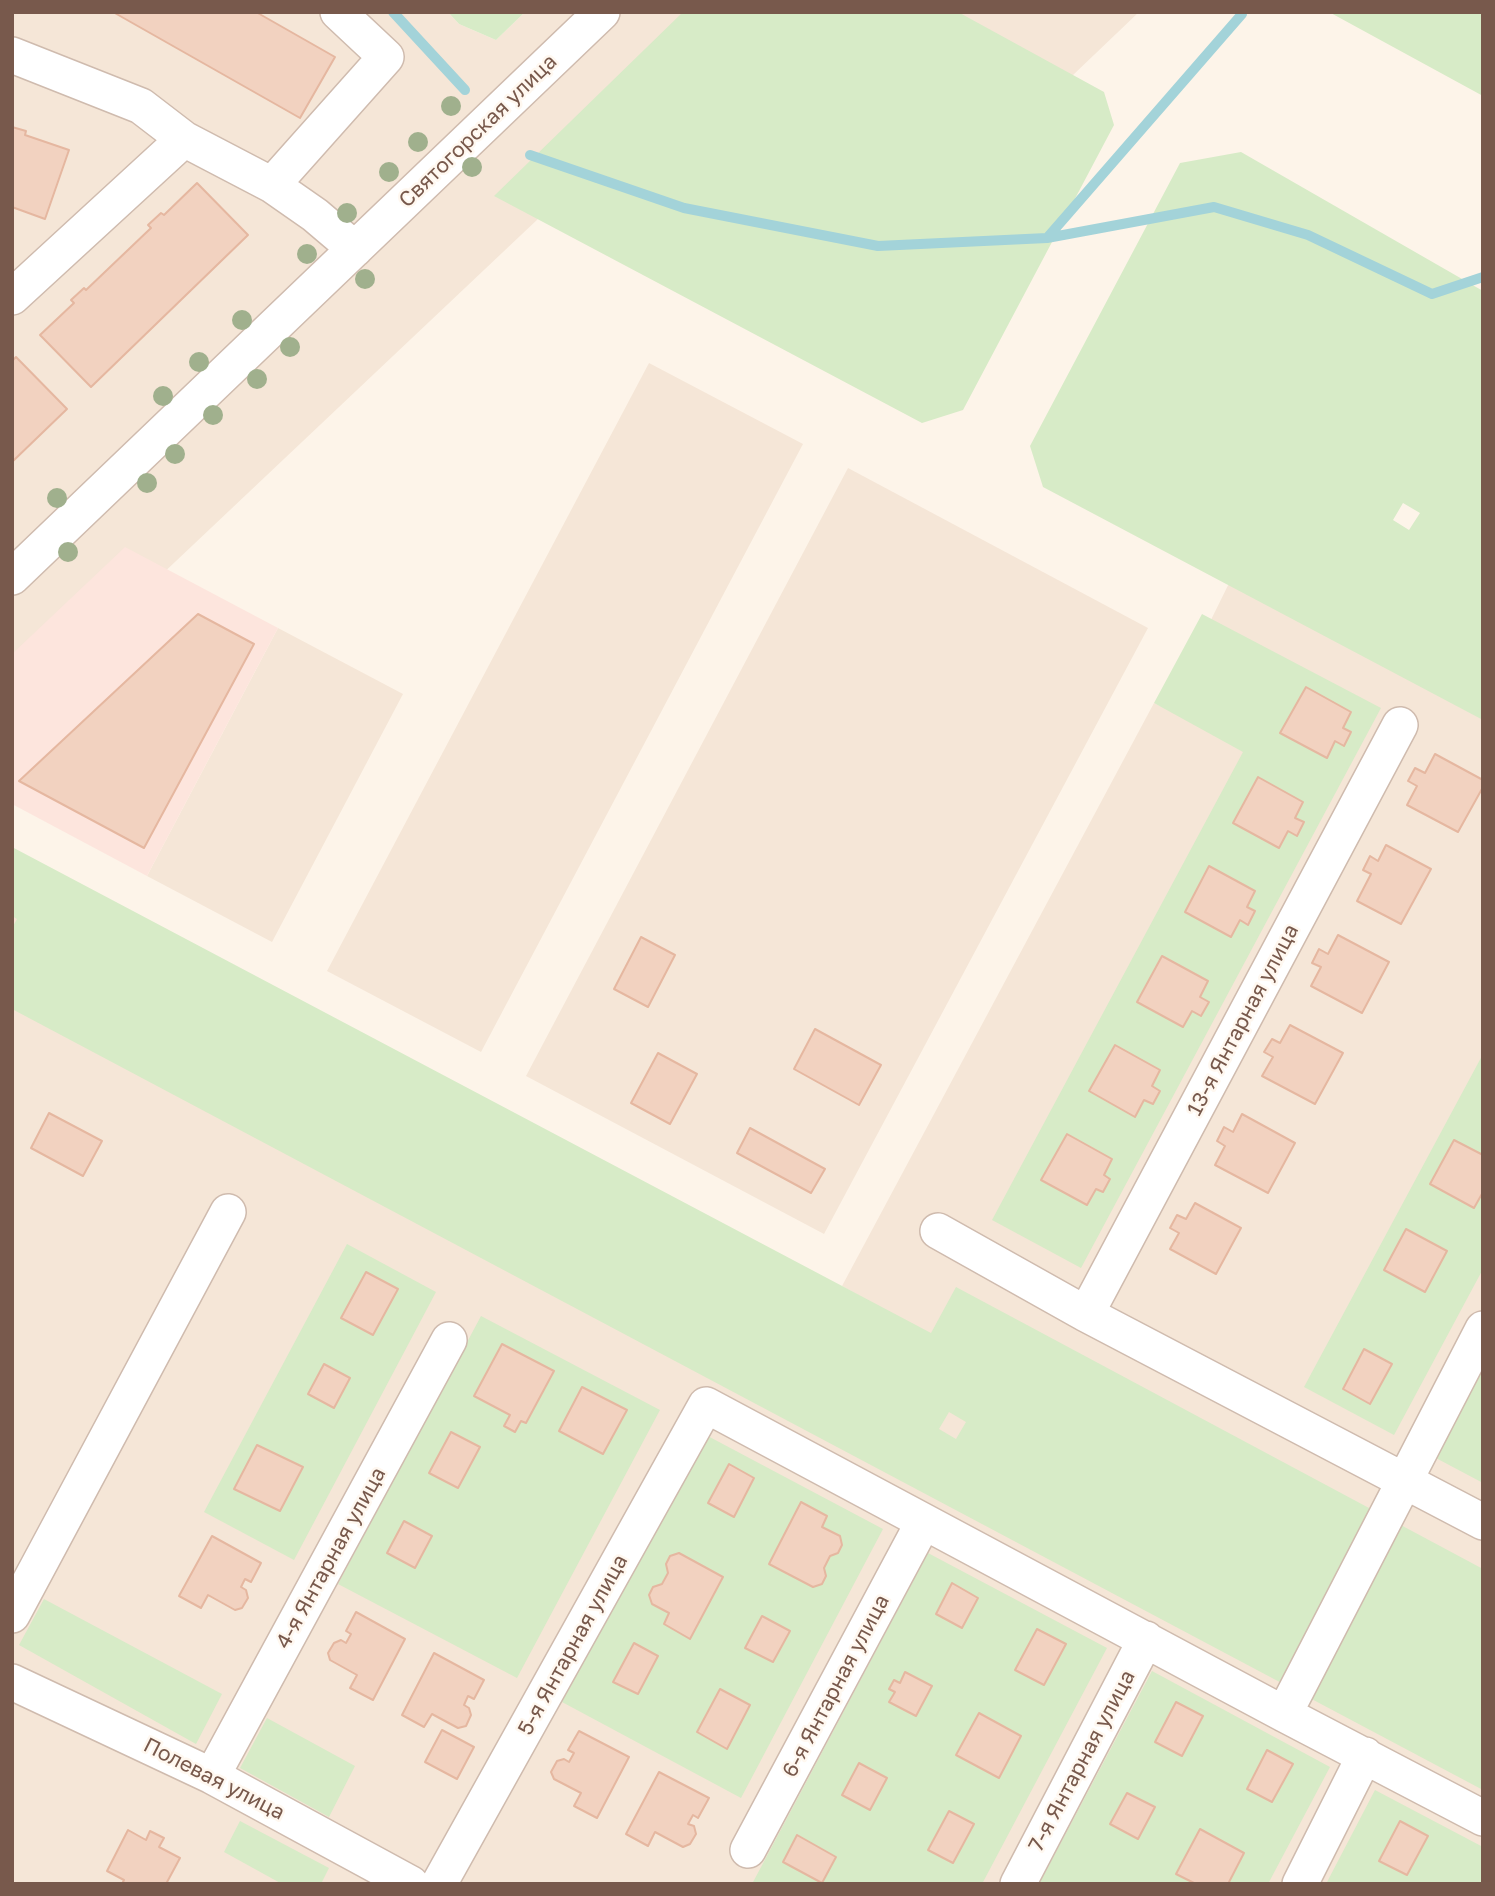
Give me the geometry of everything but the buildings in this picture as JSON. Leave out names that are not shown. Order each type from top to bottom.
[{"type":"street","points":[[272,185],[386,57],[338,12]]},
{"type":"street","name":"Святогорская улица","points":[[12,576],[601,12]]},
{"type":"street","points":[[12,55],[141,106],[184,139],[272,185],[316,215],[355,249]]},
{"type":"street","points":[[12,297],[184,139]]},
{"type":"street","name":"13-я Янтарная улица","points":[[1086,1314],[1400,725]]},
{"type":"street","points":[[12,1615],[228,1212]]},
{"type":"street","points":[[937,1231],[1086,1314],[1483,1522]]},
{"type":"street","points":[[1284,1714],[1483,1329]]},
{"type":"street","name":"4-я Янтарная улица","points":[[212,1776],[449,1340]]},
{"type":"street","name":"5-я Янтарная улица","points":[[439,1884],[706,1405],[923,1522]]},
{"type":"street","points":[[923,1522],[1483,1818]]},
{"type":"street","name":"6-я Янтарная улица","points":[[748,1850],[923,1522]]},
{"type":"street","name":"7-я Янтарная улица","points":[[1018,1884],[1146,1639]]},
{"type":"street","name":"Полевая улица","points":[[12,1682],[212,1776],[411,1884]]},
{"type":"street","points":[[1300,1884],[1365,1755]]},
{"type":"shaded area","points":[[12,12],[448,12],[459,24],[496,40],[525,12],[1139,12],[941,201],[702,64],[12,716]]},
{"type":"shaded area","points":[[649,363],[803,444],[481,1052],[327,971]]},
{"type":"shaded area","points":[[848,468],[1148,628],[824,1234],[526,1076]]},
{"type":"shaded area","points":[[125,547],[278,628],[147,876],[12,804],[12,654]]},
{"type":"shaded area","points":[[1241,559],[1483,683],[1483,1884],[12,1884],[12,866],[872,1303],[842,1286],[1154,703],[1167,709]]},
{"type":"shaded area","points":[[278,628],[403,694],[272,942],[147,876]]},
{"type":"green space","points":[[448,12],[525,12],[496,40],[459,24]]},
{"type":"green space","points":[[683,12],[958,12],[1104,92],[1114,125],[963,410],[922,423],[494,196]]},
{"type":"green space","points":[[1329,12],[1483,12],[1483,96]]},
{"type":"green space","points":[[1241,152],[1483,291],[1483,720],[1043,487],[1030,446],[1180,163]],"holes":[[[1403,503],[1420,513],[1409,530],[1393,520]]]},
{"type":"green space","points":[[1202,614],[1381,708],[1081,1268],[992,1220],[1243,752],[1154,703]]},
{"type":"green space","points":[[12,847],[931,1333],[956,1287],[1483,1569],[1483,1790],[12,1009],[12,928],[17,919],[12,916]],"holes":[[[949,1412],[966,1422],[956,1439],[939,1429]]]},
{"type":"green space","points":[[1483,1054],[1483,1269],[1394,1435],[1304,1387]]},
{"type":"green space","points":[[347,1244],[436,1292],[294,1560],[204,1512]]},
{"type":"green space","points":[[481,1316],[660,1410],[517,1678],[338,1584]]},
{"type":"green space","points":[[1483,1365],[1483,1483],[1434,1457]]},
{"type":"green space","points":[[704,1434],[883,1529],[741,1798],[562,1702]]},
{"type":"green space","points":[[928,1553],[1107,1648],[982,1884],[752,1884]]},
{"type":"green space","points":[[44,1599],[222,1694],[196,1744],[19,1645]]},
{"type":"green space","points":[[1152,1671],[1330,1767],[1268,1884],[1039,1884]]},
{"type":"green space","points":[[267,1718],[355,1766],[329,1817],[240,1768]]},
{"type":"green space","points":[[1375,1790],[1483,1847],[1483,1884],[1326,1884]]},
{"type":"green space","points":[[240,1821],[329,1868],[321,1884],[282,1884],[224,1852]]},
{"type":"waterway","points":[[393,12],[465,90]]},
{"type":"waterway","points":[[1047,238],[1242,14]]},
{"type":"waterway","points":[[530,155],[684,208],[878,246],[1047,238],[1214,207],[1308,235],[1432,294],[1483,277]]}]
